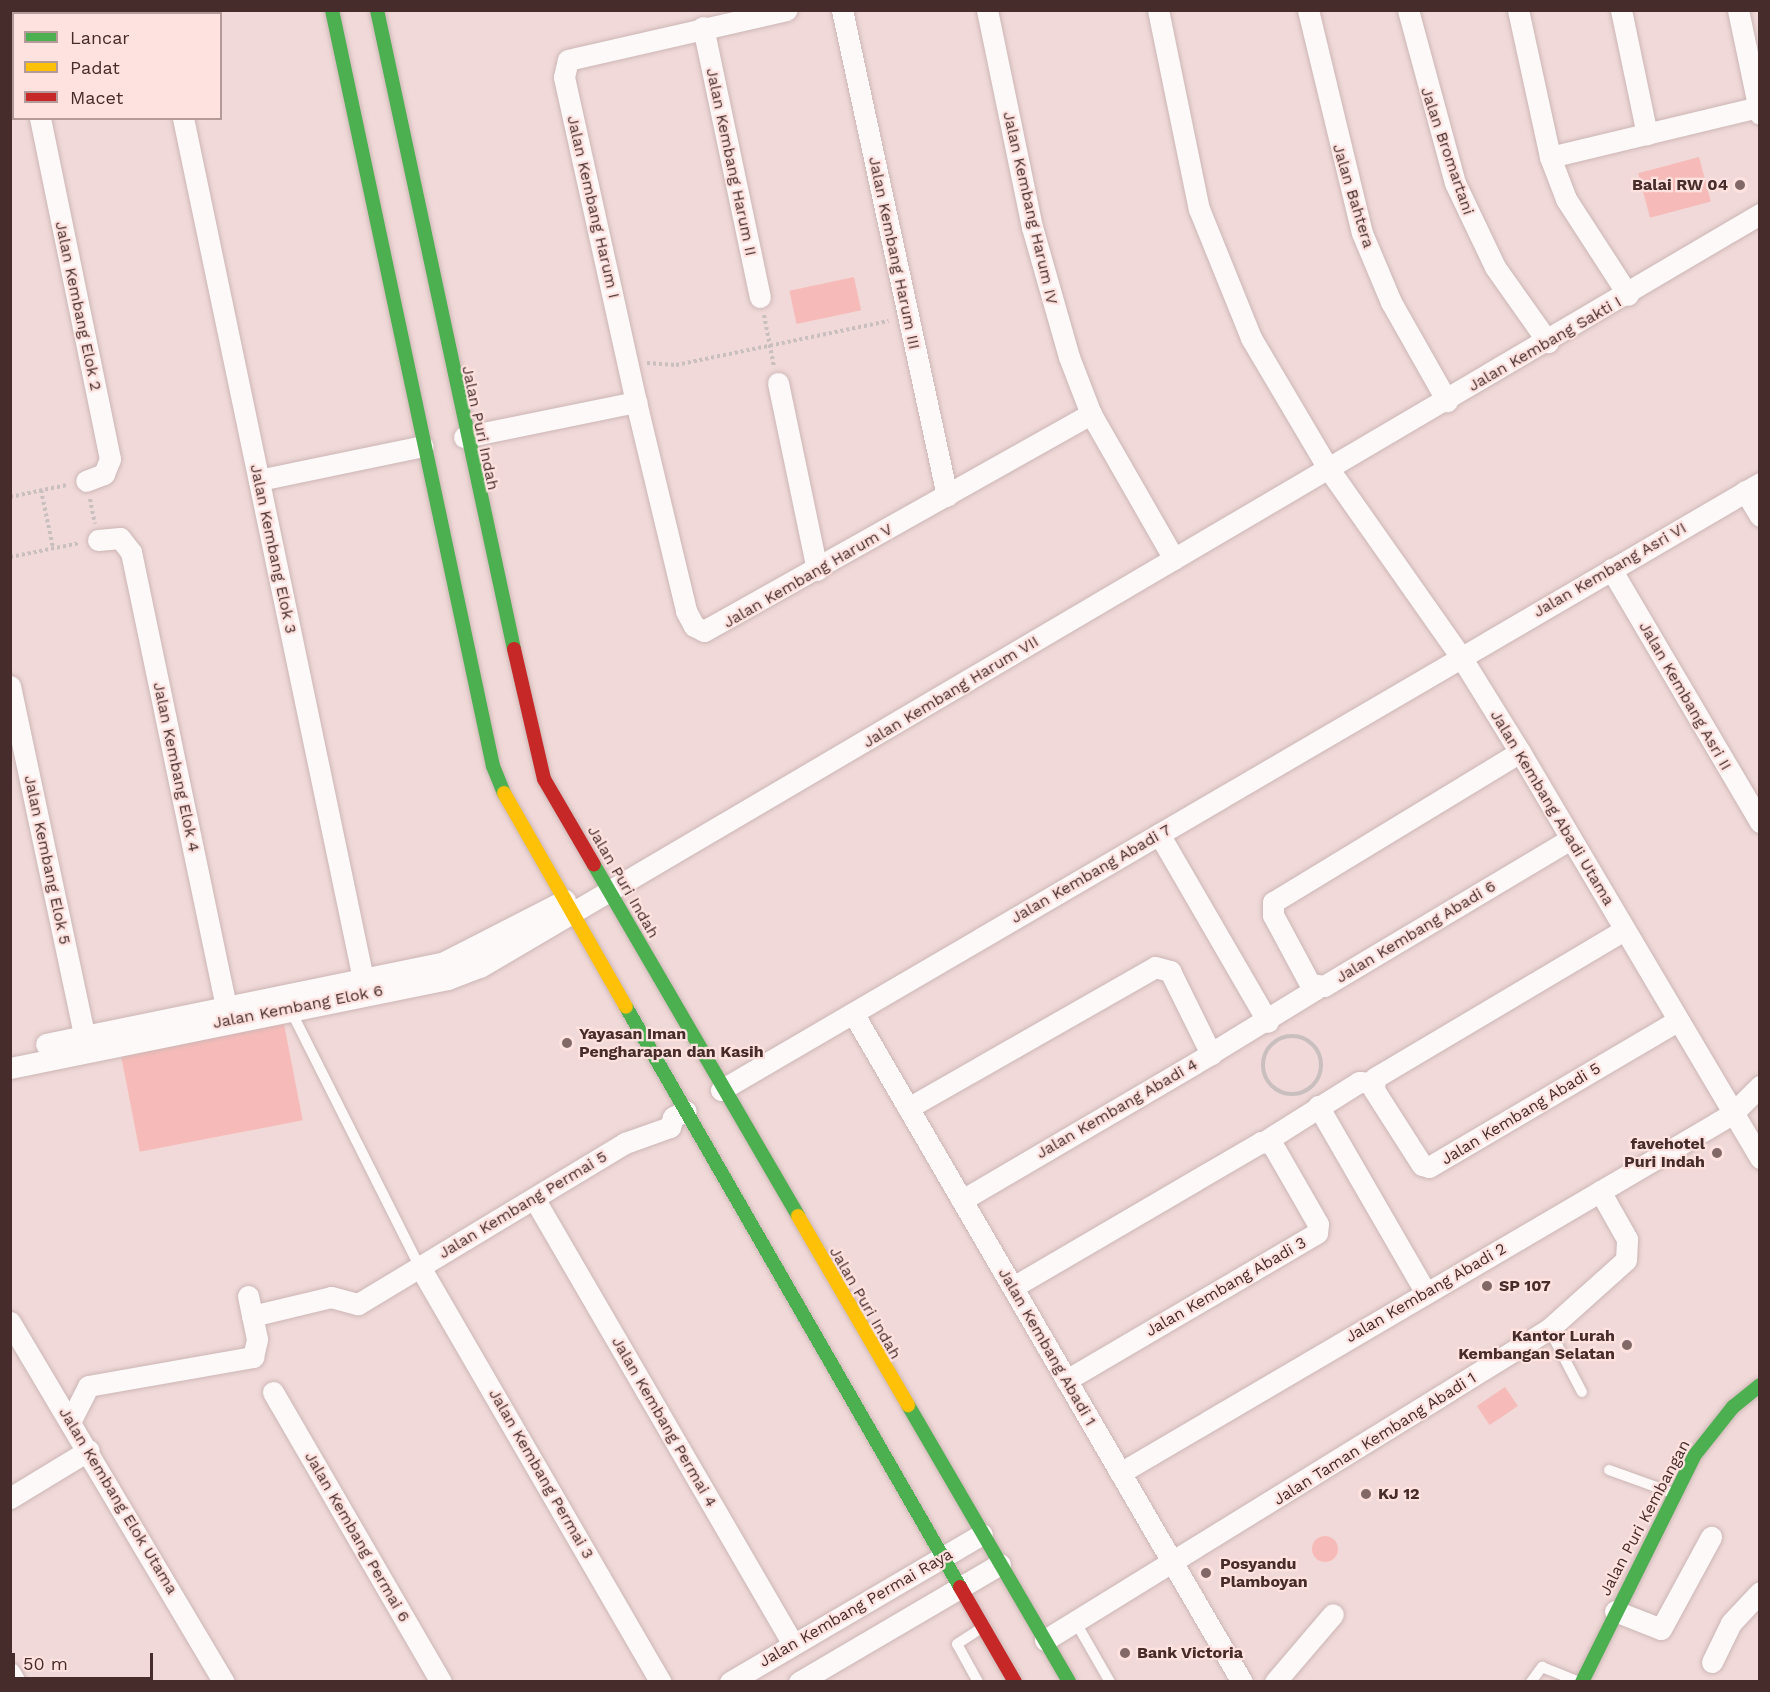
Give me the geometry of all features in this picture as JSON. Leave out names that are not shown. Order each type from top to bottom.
[{"type":"main road","points":[[332,10],[423,447],[494,766],[679,1114],[940,1559],[1015,1682]]},
{"type":"main road","name":"Jalan Puri Indah","points":[[377,10],[464,437],[544,780],[612,893],[721,1090],[1069,1682]]},
{"type":"main road","name":"Jalan Puri Kembangan","points":[[1580,1682],[1674,1493],[1713,1429],[1760,1385]]},
{"type":"street","name":"Jalan Kembang Harum I","points":[[636,402],[564,68],[583,53],[786,10]]},
{"type":"street","name":"Jalan Kembang Harum III","points":[[842,10],[947,496]]},
{"type":"street","name":"Jalan Kembang Harum IV","points":[[987,10],[1046,282],[1091,414],[1174,559]]},
{"type":"street","name":"Jalan Kembang Abadi Utama","points":[[1158,10],[1212,253],[1251,338],[1328,468],[1461,657],[1521,752],[1732,1114],[1757,1147]]},
{"type":"street","name":"Jalan Bahtera","points":[[1308,10],[1362,233],[1391,302],[1448,401]]},
{"type":"street","name":"Jalan Bromartani","points":[[1408,10],[1432,112],[1459,194],[1495,267],[1548,342]]},
{"type":"street","points":[[1518,10],[1550,158],[1566,199],[1628,296]]},
{"type":"street","points":[[1621,10],[1647,134]]},
{"type":"street","points":[[1550,158],[1647,134],[1759,111],[1738,10]]},
{"type":"street","name":"Jalan Kembang Harum II","points":[[703,27],[760,297]]},
{"type":"street","name":"Jalan Kembang Elok 2","points":[[39,120],[110,459],[104,474],[86,481]]},
{"type":"street","name":"Jalan Kembang Elok 3","points":[[183,120],[363,979]]},
{"type":"street","name":"Jalan Kembang Sakti I","points":[[1328,468],[1628,296],[1760,214]]},
{"type":"street","points":[[778,383],[817,570]]},
{"type":"street","points":[[464,437],[636,402]]},
{"type":"street","name":"Jalan Kembang Harum V","points":[[636,402],[694,626],[715,630],[1091,414]]},
{"type":"street","points":[[259,480],[423,447]]},
{"type":"street","name":"Jalan Kembang Harum VII","points":[[570,907],[612,893],[1328,468]]},
{"type":"street","points":[[1752,487],[1760,516]]},
{"type":"street","name":"Jalan Kembang Asri VI","points":[[1461,657],[1752,487]]},
{"type":"street","name":"Jalan Kembang Elok 4","points":[[99,540],[120,538],[131,552],[227,1012]]},
{"type":"street","name":"Jalan Kembang Asri II","points":[[1611,570],[1760,822]]},
{"type":"street","name":"Jalan Kembang Abadi 7","points":[[721,1090],[1461,657]]},
{"type":"street","name":"Jalan Kembang Elok 5","points":[[10,686],[78,1041]]},
{"type":"street","name":"Jalan Kembang Abadi 6","points":[[1521,752],[1273,902],[1273,915],[1316,989],[1571,839]]},
{"type":"street","points":[[1159,834],[1272,1031]]},
{"type":"street","name":"Jalan Kembang Elok 6","points":[[10,1068],[78,1041],[227,1012],[290,1009],[446,971],[570,907]]},
{"type":"street","points":[[1013,1287],[1267,1140],[1359,1082],[1372,1083],[1624,930]]},
{"type":"street","name":"Jalan Kembang Abadi 4","points":[[909,1108],[1155,967],[1170,971],[1213,1052],[962,1200]]},
{"type":"street","points":[[227,1012],[363,979],[446,971]]},
{"type":"street","points":[[1213,1052],[1272,1031],[1316,989]]},
{"type":"street","name":"Jalan Kembang Abadi 1","points":[[854,1013],[1242,1682]]},
{"type":"street","name":"Jalan Kembang Abadi 5","points":[[1372,1083],[1422,1165],[1429,1167],[1677,1021]]},
{"type":"street","points":[[10,1053],[78,1041]]},
{"type":"street","name":"Jalan Kembang Abadi 2","points":[[1120,1473],[1732,1114],[1760,1086]]},
{"type":"street","points":[[1318,1107],[1426,1293]]},
{"type":"street","name":"Jalan Kembang Permai 5","points":[[71,1420],[88,1386],[253,1357],[258,1352],[250,1306],[330,1297],[358,1304],[535,1200],[625,1143],[670,1127],[679,1114]]},
{"type":"street","name":"Jalan Kembang Abadi 3","points":[[1066,1380],[1317,1233],[1318,1224],[1267,1140]]},
{"type":"street","name":"Jalan Taman Kembang Abadi 1","points":[[1046,1640],[1549,1329],[1626,1260],[1627,1239],[1600,1191]]},
{"type":"street","name":"Jalan Kembang Permai 4","points":[[535,1200],[794,1644]]},
{"type":"street","name":"Jalan Kembang Permai 3","points":[[420,1267],[661,1682]]},
{"type":"street","name":"Jalan Kembang Elok Utama","points":[[10,1322],[89,1450],[224,1682]]},
{"type":"street","name":"Jalan Kembang Permai 6","points":[[273,1392],[441,1682]]},
{"type":"street","points":[[10,1498],[89,1450]]},
{"type":"street","name":"Jalan Kembang Permai Raya","points":[[730,1682],[982,1534]]},
{"type":"street","points":[[1615,1611],[1661,1629],[1711,1537]]},
{"type":"street","points":[[800,1682],[1000,1564]]},
{"type":"street","points":[[1712,1662],[1731,1623],[1760,1592]]},
{"type":"street","points":[[1275,1682],[1333,1614]]},
{"type":"street","points":[[10,1673],[15,1682]]},
{"type":"lane","points":[[290,1009],[420,1267]]},
{"type":"lane","points":[[1549,1329],[1582,1392]]},
{"type":"lane","points":[[1609,1470],[1674,1493]]},
{"type":"lane","points":[[1075,1621],[1110,1682]]},
{"type":"lane","points":[[978,1682],[957,1644],[982,1628]]},
{"type":"lane","points":[[1531,1682],[1542,1667],[1580,1682]]},
{"type":"path","points":[[760,297],[778,383]]},
{"type":"path","points":[[629,367],[659,360],[676,365],[907,317]]},
{"type":"path","points":[[10,497],[86,481],[99,540],[10,557]]},
{"type":"path","points":[[41,490],[53,548]]},
{"type":"path","points":[[1272,1031],[1305,1037],[1322,1066],[1318,1082],[1295,1097],[1280,1093],[1263,1063],[1266,1045],[1272,1031]]},
{"type":"shaded area","points":[[1699,157],[1711,201],[1650,218],[1638,173]]},
{"type":"shaded area","points":[[854,277],[861,310],[797,324],[789,291]]},
{"type":"shaded area","points":[[284,1024],[303,1120],[140,1152],[121,1056]]},
{"type":"shaded area","points":[[1505,1387],[1518,1406],[1490,1425],[1477,1406]]},
{"type":"shaded area","points":[[1325,1536],[1334,1540],[1338,1549],[1334,1558],[1325,1562],[1316,1558],[1312,1549],[1316,1540]]},
{"type":"traffic: fast","points":[[332,10],[493,766],[504,793]]},
{"type":"traffic: fast","points":[[377,10],[514,649]]},
{"type":"traffic: fast","points":[[594,865],[798,1216]]},
{"type":"traffic: fast","points":[[626,1007],[960,1587]]},
{"type":"traffic: fast","points":[[1582,1682],[1694,1456],[1733,1407],[1760,1385]]},
{"type":"traffic: fast","points":[[908,1405],[1069,1682]]},
{"type":"traffic: slow","points":[[504,793],[626,1007]]},
{"type":"traffic: slow","points":[[798,1216],[908,1405]]},
{"type":"traffic: jam","points":[[514,649],[544,779],[594,865]]},
{"type":"traffic: jam","points":[[960,1587],[1015,1682]]},
{"type":"place","name":"Balai RW 04","points":[[1740,185]]},
{"type":"place","name":"Yayasan Iman Pengharapan dan Kasih","points":[[567,1043]]},
{"type":"place","name":"favehotel Puri Indah","points":[[1717,1153]]},
{"type":"place","name":"SP 107","points":[[1487,1286]]},
{"type":"place","name":"Kantor Lurah Kembangan Selatan","points":[[1627,1345]]},
{"type":"place","name":"KJ 12","points":[[1366,1494]]},
{"type":"place","name":"Posyandu Plamboyan","points":[[1206,1573]]},
{"type":"place","name":"Bank Victoria","points":[[1125,1653]]}]
